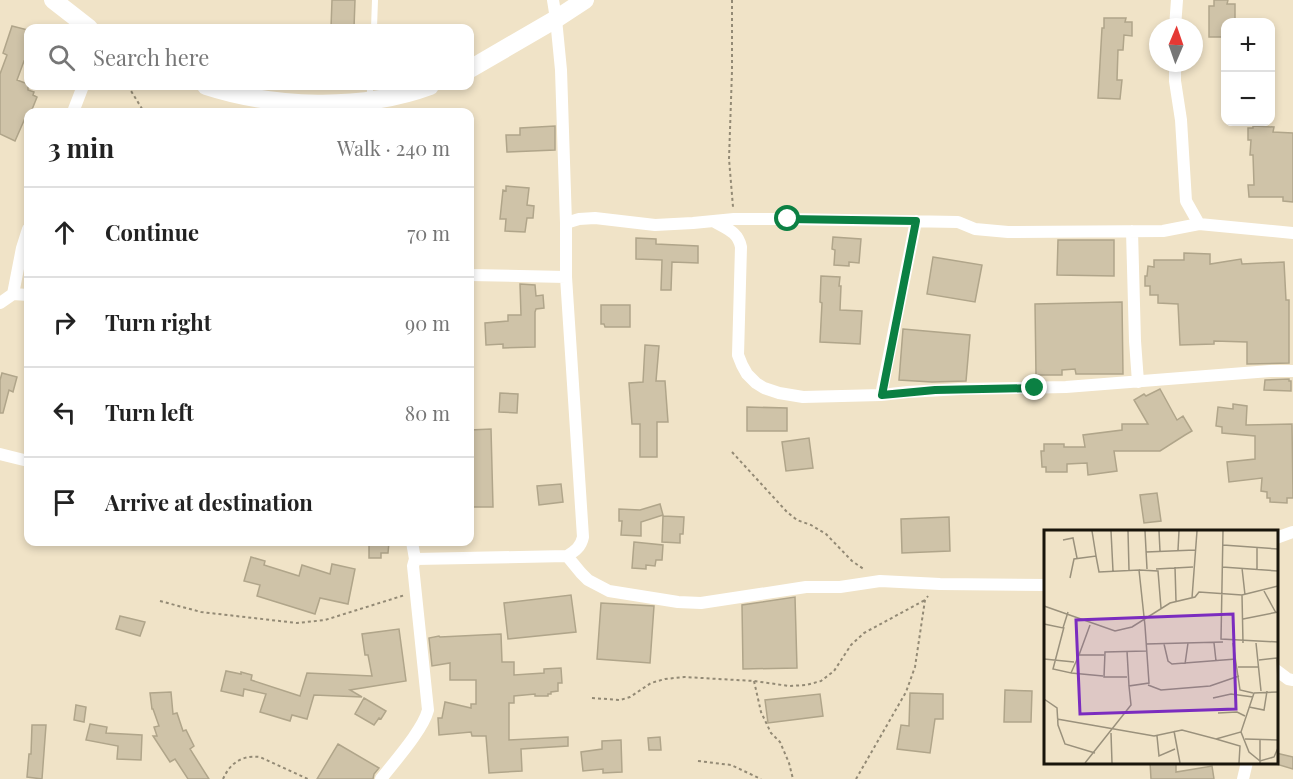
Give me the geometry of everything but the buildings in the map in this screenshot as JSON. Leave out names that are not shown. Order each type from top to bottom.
[{"type":"street","points":[[415,559],[567,556],[578,548],[583,537],[566,277],[561,70],[553,0]]},
{"type":"street","points":[[474,67],[585,0]]},
{"type":"street","points":[[1176,18],[1177,0]]},
{"type":"street","points":[[59,2],[84,24]]},
{"type":"street","points":[[1175,72],[1181,120],[1186,201],[1199,224]]},
{"type":"street","points":[[75,108],[81,90]]},
{"type":"street","points":[[218,90],[274,101],[312,104],[370,93],[419,90]]},
{"type":"street","points":[[566,223],[594,218],[655,225],[734,219],[916,221],[958,222],[975,229],[1008,232],[1163,231],[1199,224],[1291,235]]},
{"type":"street","points":[[882,395],[916,221]]},
{"type":"street","points":[[715,222],[735,234],[741,247],[738,355],[741,365],[756,383],[779,393],[803,397],[882,395],[926,391],[1066,387],[1270,370],[1293,371]]},
{"type":"street","points":[[1132,231],[1138,382]]},
{"type":"street","points":[[13,294],[24,242]]},
{"type":"street","points":[[474,275],[566,277]]},
{"type":"street","points":[[0,303],[13,294],[24,295]]},
{"type":"street","points":[[0,454],[24,460]]},
{"type":"street","points":[[1278,537],[1293,532]]},
{"type":"street","points":[[381,779],[420,728],[428,710],[413,546]]},
{"type":"street","points":[[567,556],[588,580],[609,591],[678,602],[701,603],[799,588],[840,587],[880,580],[940,584],[1044,585]]},
{"type":"street","points":[[1278,672],[1293,680]]},
{"type":"street","points":[[1243,779],[1246,764]]},
{"type":"lane","points":[[374,24],[375,0]]},
{"type":"path","points":[[732,0],[729,159],[734,219]]},
{"type":"path","points":[[130,90],[142,108]]},
{"type":"path","points":[[732,452],[787,512],[797,520],[826,534],[852,561],[880,580]]},
{"type":"path","points":[[592,698],[620,700],[630,697],[651,683],[684,677],[754,681],[789,686],[821,681],[834,671],[851,645],[864,633],[925,600],[940,584]]},
{"type":"path","points":[[160,601],[201,612],[297,623],[325,620],[416,592]]},
{"type":"path","points":[[856,779],[906,692],[915,667],[925,600]]},
{"type":"path","points":[[754,681],[761,712],[771,733],[780,742],[793,779]]},
{"type":"path","points":[[223,779],[235,762],[254,756],[308,779]]},
{"type":"path","points":[[698,761],[731,765],[761,779]]},
{"type":"route","points":[[788,219],[916,221],[882,395],[935,390],[1035,388]]}]
